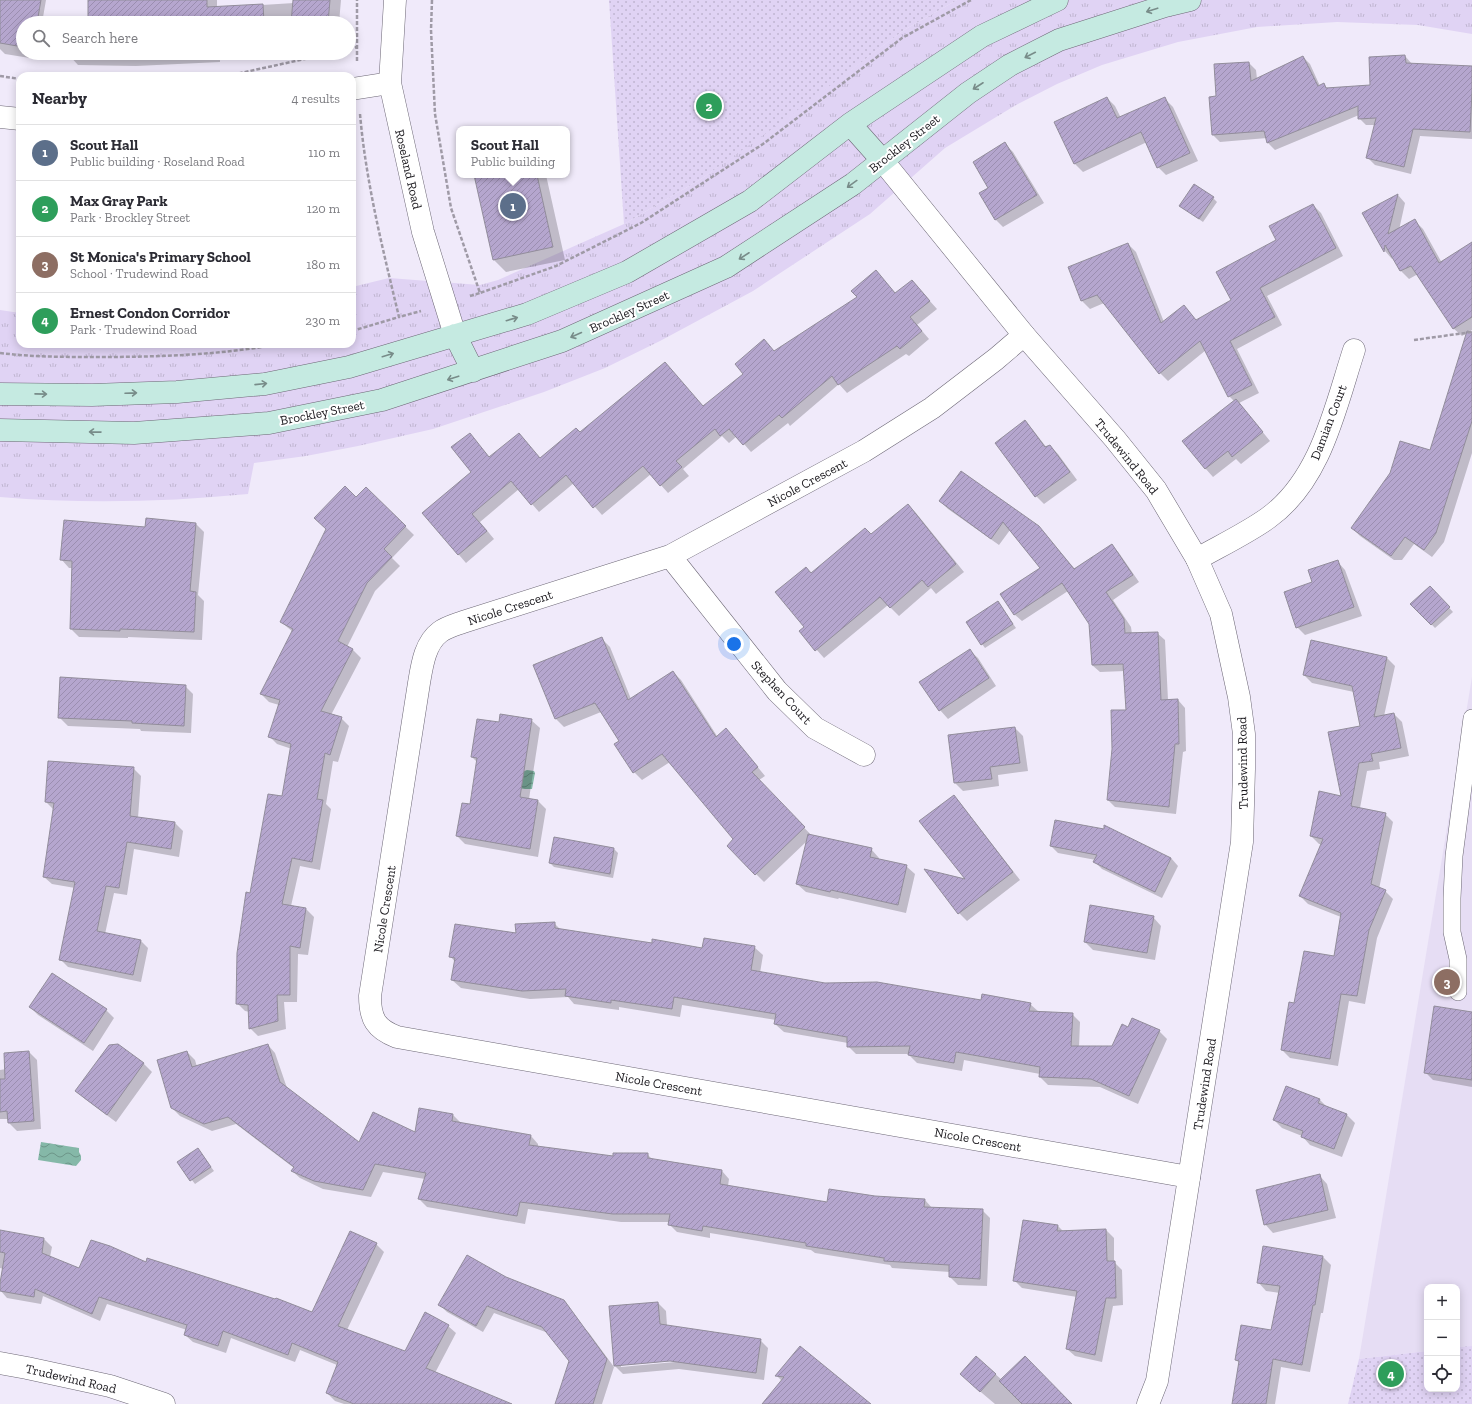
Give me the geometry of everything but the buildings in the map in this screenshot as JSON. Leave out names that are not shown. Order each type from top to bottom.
[{"type":"main road","points":[[1,399],[177,392],[265,384],[349,367],[527,314],[627,272],[750,201],[850,124],[982,36],[1057,0]]},
{"type":"main road","name":"Brockley Street","points":[[0,430],[134,433],[269,423],[382,400],[562,341],[726,267],[853,184],[968,93],[1017,62],[1059,40],[1165,6],[1190,0]]},
{"type":"main road","points":[[850,124],[882,160]]},
{"type":"main road","points":[[455,335],[473,371]]},
{"type":"street","name":"Roseland Road","points":[[396,0],[390,82],[423,232],[455,335]]},
{"type":"street","points":[[356,88],[390,82]]},
{"type":"street","points":[[0,117],[16,119]]},
{"type":"street","name":"Trudewind Road","points":[[882,160],[1024,335],[1115,439],[1156,490],[1197,559],[1221,614],[1239,697],[1244,734],[1242,842],[1157,1381],[1148,1404]]},
{"type":"street","name":"Nicole Crescent","points":[[1024,335],[996,359],[932,408],[864,451],[670,556],[463,622],[439,632],[425,654],[419,683],[370,996],[370,1005],[375,1023],[380,1028],[397,1037],[1189,1177]]},
{"type":"street","name":"Damian Court","points":[[1197,559],[1268,518],[1286,502],[1299,486],[1316,460],[1328,430],[1354,350]]},
{"type":"street","name":"Stephen Court","points":[[670,556],[777,691],[815,728],[864,755]]},
{"type":"street","name":"Trudewind Road","points":[[0,1363],[110,1386],[164,1404]]},
{"type":"lane","points":[[1458,992],[1458,959],[1452,932],[1454,856],[1472,718]]},
{"type":"path","points":[[356,72],[358,0]]},
{"type":"path","points":[[432,0],[431,30],[435,114],[451,208],[480,293]]},
{"type":"path","points":[[356,330],[446,304],[556,266],[641,223],[763,144],[902,38],[971,0]]},
{"type":"path","points":[[245,72],[300,60]]},
{"type":"path","points":[[0,76],[16,78]]},
{"type":"path","points":[[356,95],[375,216],[399,317]]},
{"type":"path","points":[[1414,340],[1472,332]]},
{"type":"path","points":[[0,353],[69,357],[160,357],[252,348]]},
{"type":"shaded area","points":[[1472,677],[1472,1346],[1460,1347],[1460,1284],[1424,1284],[1424,1351],[1359,1359]]},
{"type":"green space","points":[[609,0],[957,0],[904,30],[779,124],[701,179],[624,224]]},
{"type":"green space","points":[[957,0],[1472,0],[1472,34],[1418,25],[1337,22],[1257,27],[1178,42],[1102,65],[1057,84],[1016,105],[945,148],[870,214],[753,291],[660,341],[605,368],[544,392],[433,429],[306,456],[254,463],[248,494],[186,499],[124,501],[62,501],[0,497],[0,310],[16,312],[16,348],[356,348],[356,286],[389,278],[480,285],[498,280],[624,224],[701,179],[904,30]]},
{"type":"green space","points":[[1472,1346],[1472,1404],[1348,1404],[1359,1359],[1424,1351],[1424,1392],[1460,1392],[1460,1347]]},
{"type":"water","points":[[527,770],[534,771],[535,773],[532,789],[506,786],[522,772]]},
{"type":"water","points":[[41,1142],[79,1148],[81,1160],[76,1166],[38,1160]]},
{"type":"place","name":"Max Gray Park","points":[[709,106]]},
{"type":"place","name":"Scout Hall","points":[[513,206]]},
{"type":"place","name":"St Monica's Primary School","points":[[1447,982]]},
{"type":"place","name":"Ernest Condon Corridor","points":[[1391,1374]]}]
